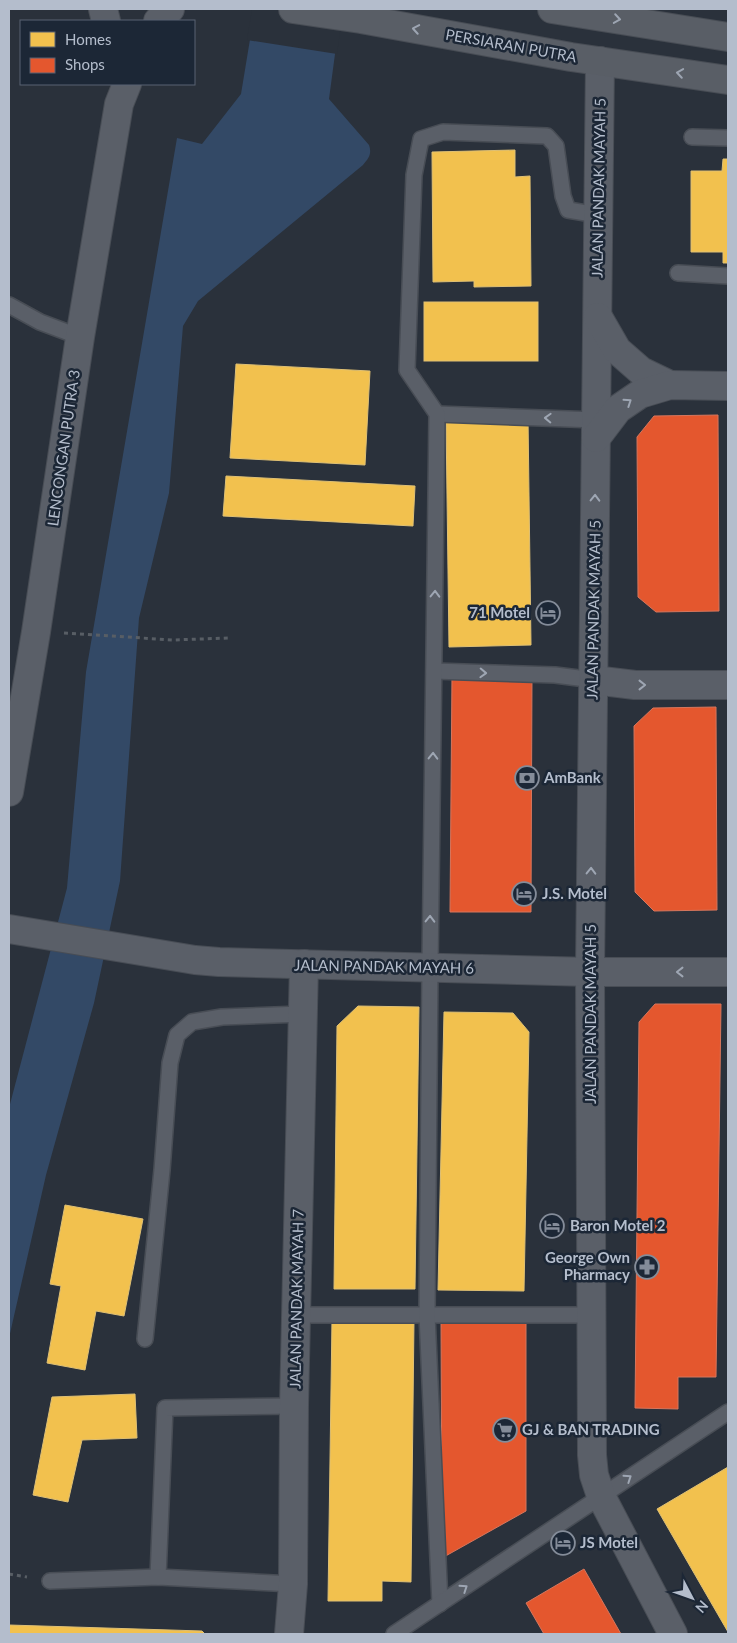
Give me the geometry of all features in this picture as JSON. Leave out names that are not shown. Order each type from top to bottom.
[{"type":"main road","name":"PERSIARAN PUTRA","points":[[293,9],[600,61],[728,80]]},
{"type":"main road","points":[[552,9],[728,37]]},
{"type":"street","points":[[159,20],[170,9]]},
{"type":"street","name":"JALAN PANDAK MAYAH 5","points":[[600,61],[590,972],[592,1455],[594,1475],[601,1496],[673,1634]]},
{"type":"street","name":"LENCONGAN PUTRA 3","points":[[9,792],[17,695],[36,632],[80,337],[121,90]]},
{"type":"street","points":[[597,316],[617,350],[641,371],[670,385]]},
{"type":"street","points":[[596,429],[618,409],[640,394],[670,385],[728,386]]},
{"type":"street","points":[[594,680],[635,685],[728,685]]},
{"type":"street","name":"JALAN PANDAK MAYAH 6","points":[[9,929],[195,960],[219,962],[590,972],[728,972]]},
{"type":"street","name":"JALAN PANDAK MAYAH 7","points":[[289,1634],[293,1584],[294,1406],[304,964]]},
{"type":"lane","points":[[440,1604],[427,1315],[438,414],[407,370],[414,175],[422,139],[443,132],[547,136],[556,146],[563,196],[568,210],[598,215]]},
{"type":"lane","points":[[692,137],[728,138]]},
{"type":"lane","points":[[678,274],[728,276]]},
{"type":"lane","points":[[9,305],[40,322],[80,337]]},
{"type":"lane","points":[[438,414],[596,429]]},
{"type":"lane","points":[[434,671],[555,675],[594,680]]},
{"type":"lane","points":[[145,1339],[161,1179],[170,1063],[177,1035],[192,1022],[222,1016],[302,1014]]},
{"type":"lane","points":[[296,1315],[591,1315]]},
{"type":"lane","points":[[158,1577],[165,1408],[294,1406]]},
{"type":"lane","points":[[394,1634],[728,1412]]},
{"type":"lane","points":[[50,1581],[158,1577],[293,1584]]},
{"type":"path","points":[[62,633],[173,640],[228,638]]},
{"type":"water","points":[[255,9],[341,9],[329,99],[369,145],[370,153],[363,165],[198,301],[183,326],[169,493],[139,618],[120,881],[94,1003],[46,1175],[9,1338],[9,1108],[67,888],[86,672],[177,138],[202,144],[241,94]]},
{"type":"pier","points":[[252,9],[343,9],[337,54],[247,40]]},
{"type":"building: Homes","points":[[515,150],[515,177],[530,176],[531,286],[474,287],[474,281],[433,282],[432,152]]},
{"type":"building: Homes","points":[[723,159],[728,159],[728,263],[723,263],[723,252],[691,252],[691,171],[722,171]]},
{"type":"building: Homes","points":[[424,302],[538,302],[538,361],[424,361]]},
{"type":"building: Homes","points":[[236,364],[370,371],[365,465],[230,458]]},
{"type":"building: Homes","points":[[528,418],[531,645],[449,647],[446,419]]},
{"type":"building: Homes","points":[[226,476],[415,486],[413,526],[223,516]]},
{"type":"building: Homes","points":[[358,1006],[419,1007],[415,1289],[334,1289],[337,1026]]},
{"type":"building: Homes","points":[[444,1012],[513,1013],[529,1032],[524,1291],[438,1290]]},
{"type":"building: Homes","points":[[65,1205],[143,1219],[124,1316],[96,1311],[85,1370],[47,1363],[61,1286],[50,1284]]},
{"type":"building: Homes","points":[[332,1319],[414,1319],[411,1582],[382,1581],[382,1601],[328,1601]]},
{"type":"building: Homes","points":[[135,1394],[137,1438],[82,1440],[68,1502],[33,1495],[52,1397]]},
{"type":"building: Homes","points":[[728,1467],[728,1632],[657,1509]]},
{"type":"building: Homes","points":[[9,1625],[202,1631],[205,1634],[9,1634]]},
{"type":"building: Shops","points":[[718,415],[719,611],[656,612],[638,597],[637,437],[654,416]]},
{"type":"building: Shops","points":[[452,675],[532,675],[531,912],[450,912]]},
{"type":"building: Shops","points":[[716,707],[717,910],[654,911],[635,892],[634,726],[653,708]]},
{"type":"building: Shops","points":[[655,1004],[721,1004],[716,1377],[678,1377],[678,1409],[635,1408],[639,1022]]},
{"type":"building: Shops","points":[[526,1319],[526,1511],[442,1558],[441,1320]]},
{"type":"building: Shops","points":[[584,1569],[621,1634],[544,1634],[526,1603]]},
{"type":"place","name":"71 Motel","points":[[548,613]]},
{"type":"place","name":"AmBank","points":[[527,778]]},
{"type":"place","name":"J.S. Motel","points":[[524,894]]},
{"type":"place","name":"Baron Motel 2","points":[[552,1226]]},
{"type":"place","name":"George Own Pharmacy","points":[[647,1267]]},
{"type":"place","name":"GJ & BAN TRADING","points":[[505,1430]]},
{"type":"place","name":"JS Motel","points":[[563,1543]]}]
